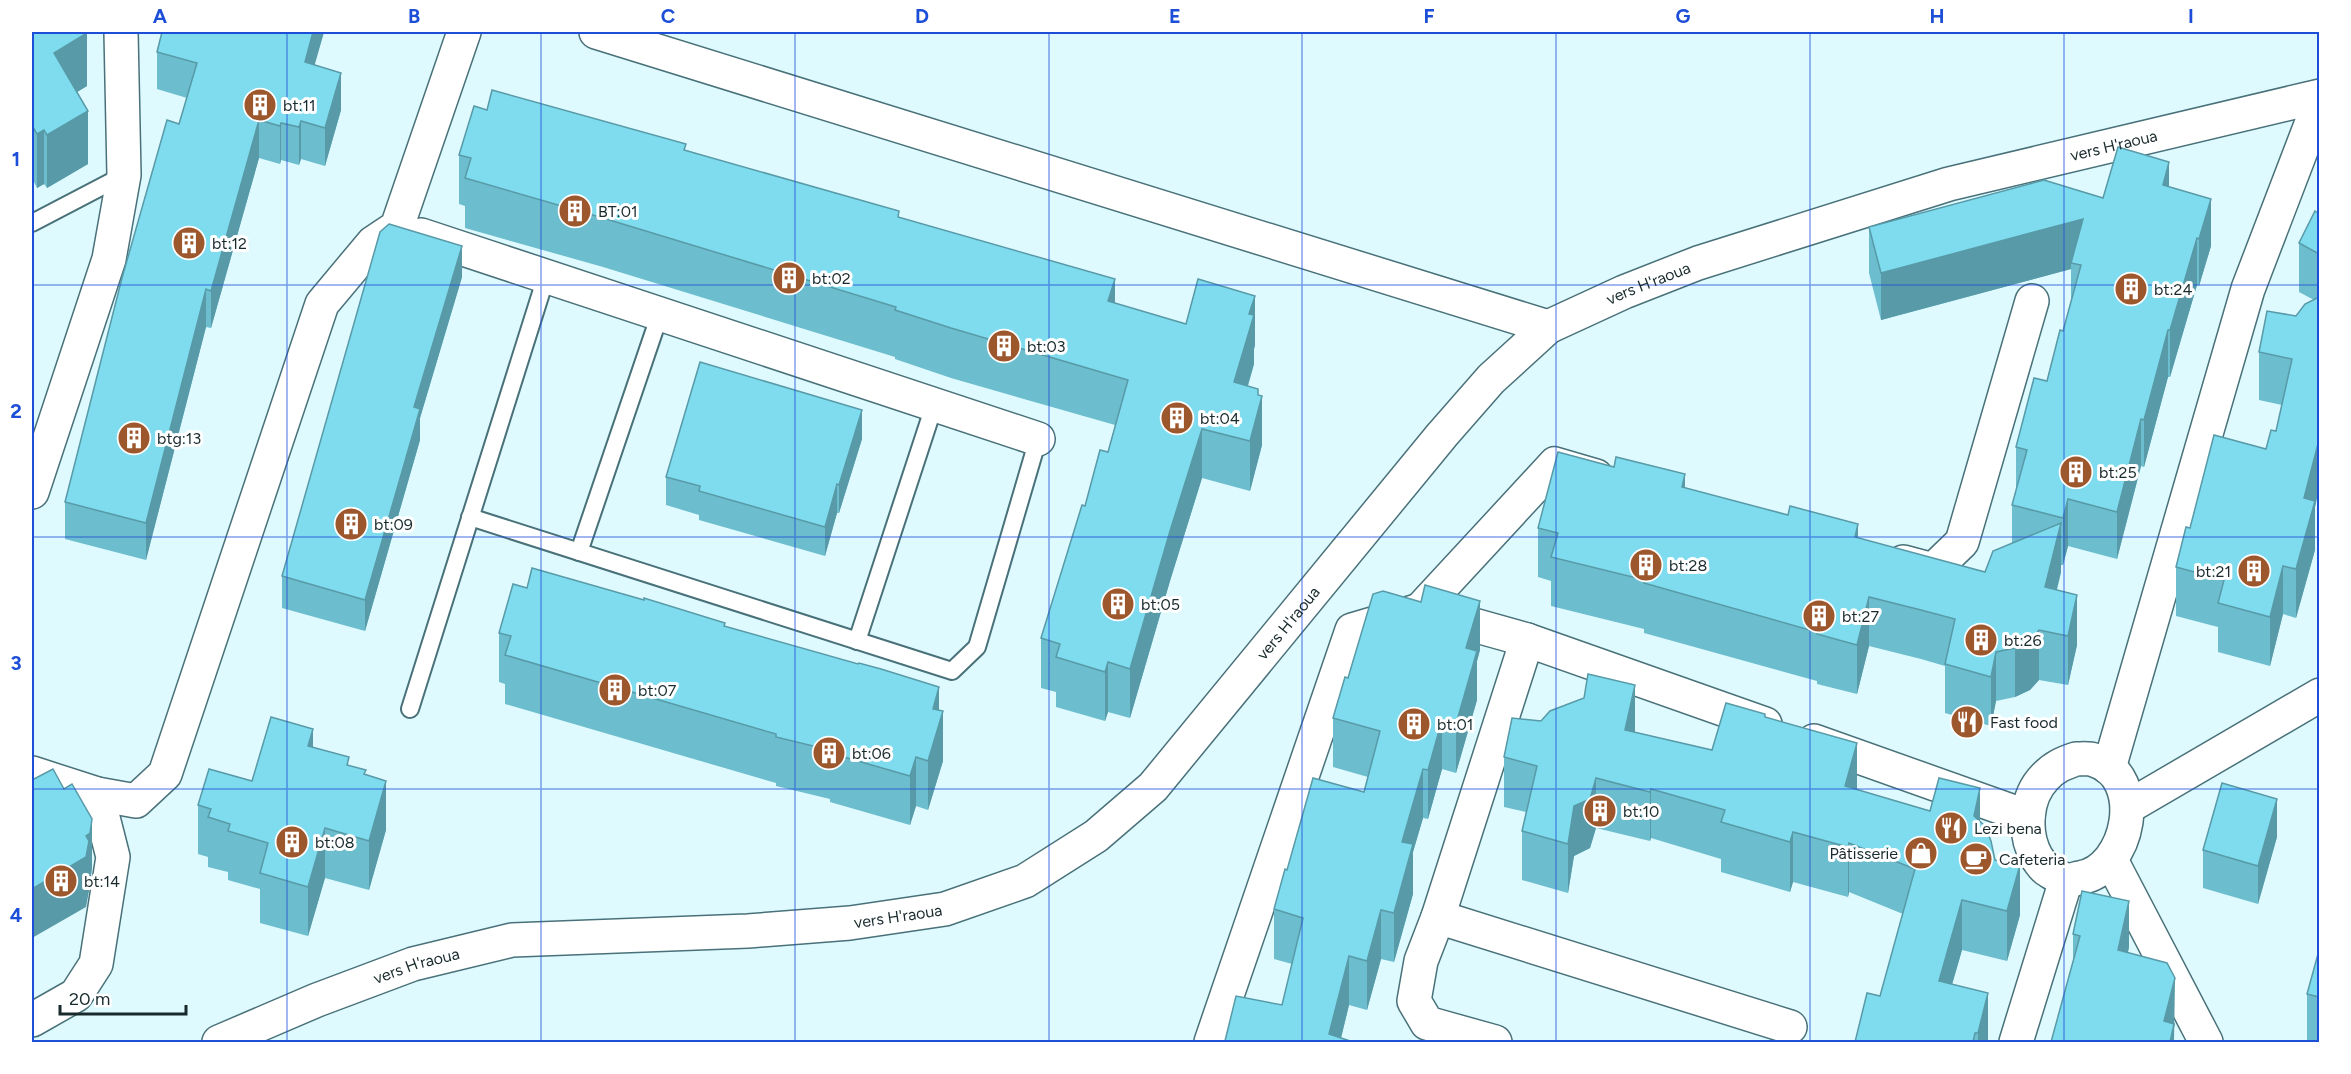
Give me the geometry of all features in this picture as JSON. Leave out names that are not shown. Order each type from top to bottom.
[{"type":"street","points":[[32,492],[109,259],[124,175],[121,32]]},
{"type":"street","points":[[32,773],[97,794],[136,801],[165,774],[322,304],[373,243],[397,227],[464,32]]},
{"type":"street","points":[[596,32],[1548,327]]},
{"type":"street","name":"vers H'raoua","points":[[219,1042],[317,1000],[413,964],[512,940],[748,931],[850,923],[945,909],[1025,881],[1096,836],[1153,787],[1449,427],[1491,379],[1548,327],[1624,292],[1698,263],[1949,184],[2319,96]]},
{"type":"street","points":[[2109,768],[2248,289],[2319,101]]},
{"type":"street","points":[[397,227],[1038,439]]},
{"type":"street","points":[[1876,554],[1933,570],[1962,542],[2032,301]]},
{"type":"street","points":[[1211,1042],[1352,630],[1420,610],[1555,464],[1624,484]]},
{"type":"street","points":[[1420,610],[1527,640],[2028,817]]},
{"type":"street","points":[[1495,1042],[1427,1023],[1414,1001],[1421,960],[1438,917],[1527,640]]},
{"type":"street","points":[[2128,807],[2319,695]]},
{"type":"street","points":[[2076,759],[2094,759],[2109,768],[2122,785],[2128,807],[2124,836],[2111,860],[2090,877],[2067,880],[2044,869],[2030,846],[2028,817],[2033,796],[2044,778],[2059,765],[2076,759]]},
{"type":"street","points":[[32,1020],[75,995],[96,964],[113,857],[97,794]]},
{"type":"street","points":[[2111,860],[2206,1042]]},
{"type":"street","points":[[2016,1042],[2067,880]]},
{"type":"street","points":[[1438,917],[1790,1027]]},
{"type":"lane","points":[[32,223],[124,175]]},
{"type":"lane","points":[[410,709],[546,276]]},
{"type":"lane","points":[[579,552],[660,314]]},
{"type":"lane","points":[[858,641],[934,406]]},
{"type":"lane","points":[[470,517],[952,671],[977,647],[1038,439]]},
{"type":"building","points":[[32,32],[87,32],[54,53],[88,111],[47,135],[44,130],[37,134],[32,125]]},
{"type":"building","points":[[162,32],[313,32],[305,62],[341,73],[325,128],[301,121],[299,127],[281,123],[280,126],[259,120],[211,291],[206,289],[146,523],[65,502],[122,278],[167,120],[179,124],[197,63],[157,52]]},
{"type":"building","points":[[492,90],[686,144],[684,150],[899,211],[898,217],[1115,279],[1108,301],[1186,324],[1198,279],[1255,296],[1249,314],[1254,315],[1234,382],[1258,389],[1258,395],[1262,396],[1250,441],[1202,429],[1130,669],[1108,662],[1105,672],[1056,657],[1060,644],[1041,638],[1082,505],[1085,506],[1100,450],[1108,452],[1128,380],[951,328],[895,310],[896,307],[465,178],[471,158],[459,155],[474,106],[487,110]]},
{"type":"building","points":[[2118,147],[2169,162],[2163,185],[2211,199],[2170,330],[2168,330],[2144,420],[2141,419],[2117,512],[2068,499],[2063,518],[2012,505],[2027,450],[2016,447],[2034,378],[2047,381],[2060,330],[2063,331],[2081,265],[2071,263],[2083,219],[1881,273],[1869,227],[2044,180],[2103,198]]},
{"type":"building","points":[[2315,211],[2319,214],[2319,254],[2299,243]]},
{"type":"building","points":[[389,224],[462,246],[414,407],[420,409],[365,600],[282,576],[380,232]]},
{"type":"building","points":[[2319,297],[2319,440],[2304,498],[2315,501],[2296,569],[2283,566],[2270,617],[2218,603],[2224,580],[2176,567],[2186,527],[2190,528],[2214,435],[2266,449],[2271,430],[2276,431],[2292,359],[2259,352],[2267,311],[2296,316],[2305,304]]},
{"type":"building","points":[[700,362],[862,410],[825,527],[699,491],[700,486],[666,477]]},
{"type":"building","points":[[1558,452],[1614,467],[1616,457],[1685,474],[1682,487],[1788,515],[1790,506],[1858,524],[1855,537],[1985,572],[1993,551],[2061,523],[2045,587],[2077,595],[2068,636],[2039,630],[2030,641],[2015,648],[1996,652],[1991,677],[1945,664],[1955,619],[1869,597],[1857,645],[1644,583],[1645,580],[1551,557],[1558,533],[1538,528]]},
{"type":"building","points":[[532,568],[644,600],[644,598],[725,623],[724,626],[939,687],[933,709],[943,711],[928,761],[916,757],[910,776],[830,753],[830,750],[776,737],[776,734],[505,655],[511,636],[499,633],[513,584],[527,588]]},
{"type":"building","points":[[1425,585],[1480,601],[1466,648],[1477,651],[1456,724],[1442,720],[1428,770],[1423,769],[1402,842],[1413,844],[1394,913],[1381,910],[1367,961],[1349,956],[1329,1034],[1351,1042],[1225,1041],[1236,996],[1282,1005],[1303,918],[1274,909],[1313,778],[1364,792],[1380,731],[1333,718],[1345,677],[1348,678],[1373,594],[1383,591],[1421,602]]},
{"type":"building","points":[[1588,674],[1635,685],[1625,730],[1712,750],[1726,703],[1765,714],[1765,717],[1857,743],[1845,786],[1930,811],[1939,778],[1980,788],[1974,816],[1985,826],[1995,860],[2020,865],[2007,911],[1962,900],[1939,981],[1988,993],[1978,1033],[1975,1033],[1973,1042],[1855,1042],[1867,993],[1880,996],[1915,869],[1849,843],[1848,847],[1793,832],[1790,842],[1721,822],[1725,810],[1651,789],[1650,792],[1596,778],[1590,799],[1574,806],[1568,844],[1522,831],[1537,766],[1504,757],[1512,718],[1541,721],[1550,711],[1584,698]]},
{"type":"building","points":[[271,717],[313,729],[308,746],[349,757],[347,765],[366,770],[364,774],[386,781],[369,841],[325,828],[308,887],[260,873],[268,843],[228,831],[230,824],[208,817],[211,809],[198,805],[209,769],[252,781]]},
{"type":"building","points":[[53,769],[64,789],[72,784],[92,819],[90,833],[86,836],[89,841],[86,857],[32,889],[32,780]]},
{"type":"building","points":[[2222,783],[2277,799],[2258,866],[2203,850]]},
{"type":"building","points":[[2082,891],[2129,901],[2118,950],[2167,963],[2175,978],[2164,1021],[2174,1024],[2170,1042],[2051,1042],[2080,936],[2073,934]]},
{"type":"building","points":[[2319,954],[2319,997],[2307,994]]},
{"type":"place","name":"bt:11","points":[[260,105]]},
{"type":"place","name":"BT:01","points":[[575,211]]},
{"type":"place","name":"bt:12","points":[[189,243]]},
{"type":"place","name":"bt:02","points":[[789,278]]},
{"type":"place","name":"bt:24","points":[[2131,289]]},
{"type":"place","name":"bt:03","points":[[1004,346]]},
{"type":"place","name":"bt:04","points":[[1177,418]]},
{"type":"place","name":"btg:13","points":[[134,438]]},
{"type":"place","name":"bt:25","points":[[2076,472]]},
{"type":"place","name":"bt:09","points":[[351,524]]},
{"type":"place","name":"bt:28","points":[[1646,565]]},
{"type":"place","name":"bt:21","points":[[2254,571]]},
{"type":"place","name":"bt:05","points":[[1118,604]]},
{"type":"place","name":"bt:27","points":[[1819,616]]},
{"type":"place","name":"bt:26","points":[[1981,640]]},
{"type":"place","name":"bt:07","points":[[615,690]]},
{"type":"place","name":"Fast food","points":[[1967,722]]},
{"type":"place","name":"bt:01","points":[[1414,724]]},
{"type":"place","name":"bt:06","points":[[829,753]]},
{"type":"place","name":"bt:10","points":[[1600,811]]},
{"type":"place","name":"Lezi bena","points":[[1951,828]]},
{"type":"place","name":"bt:08","points":[[292,842]]},
{"type":"place","name":"Pâtisserie","points":[[1921,853]]},
{"type":"place","name":"Cafeteria","points":[[1976,859]]},
{"type":"place","name":"bt:14","points":[[61,881]]}]
